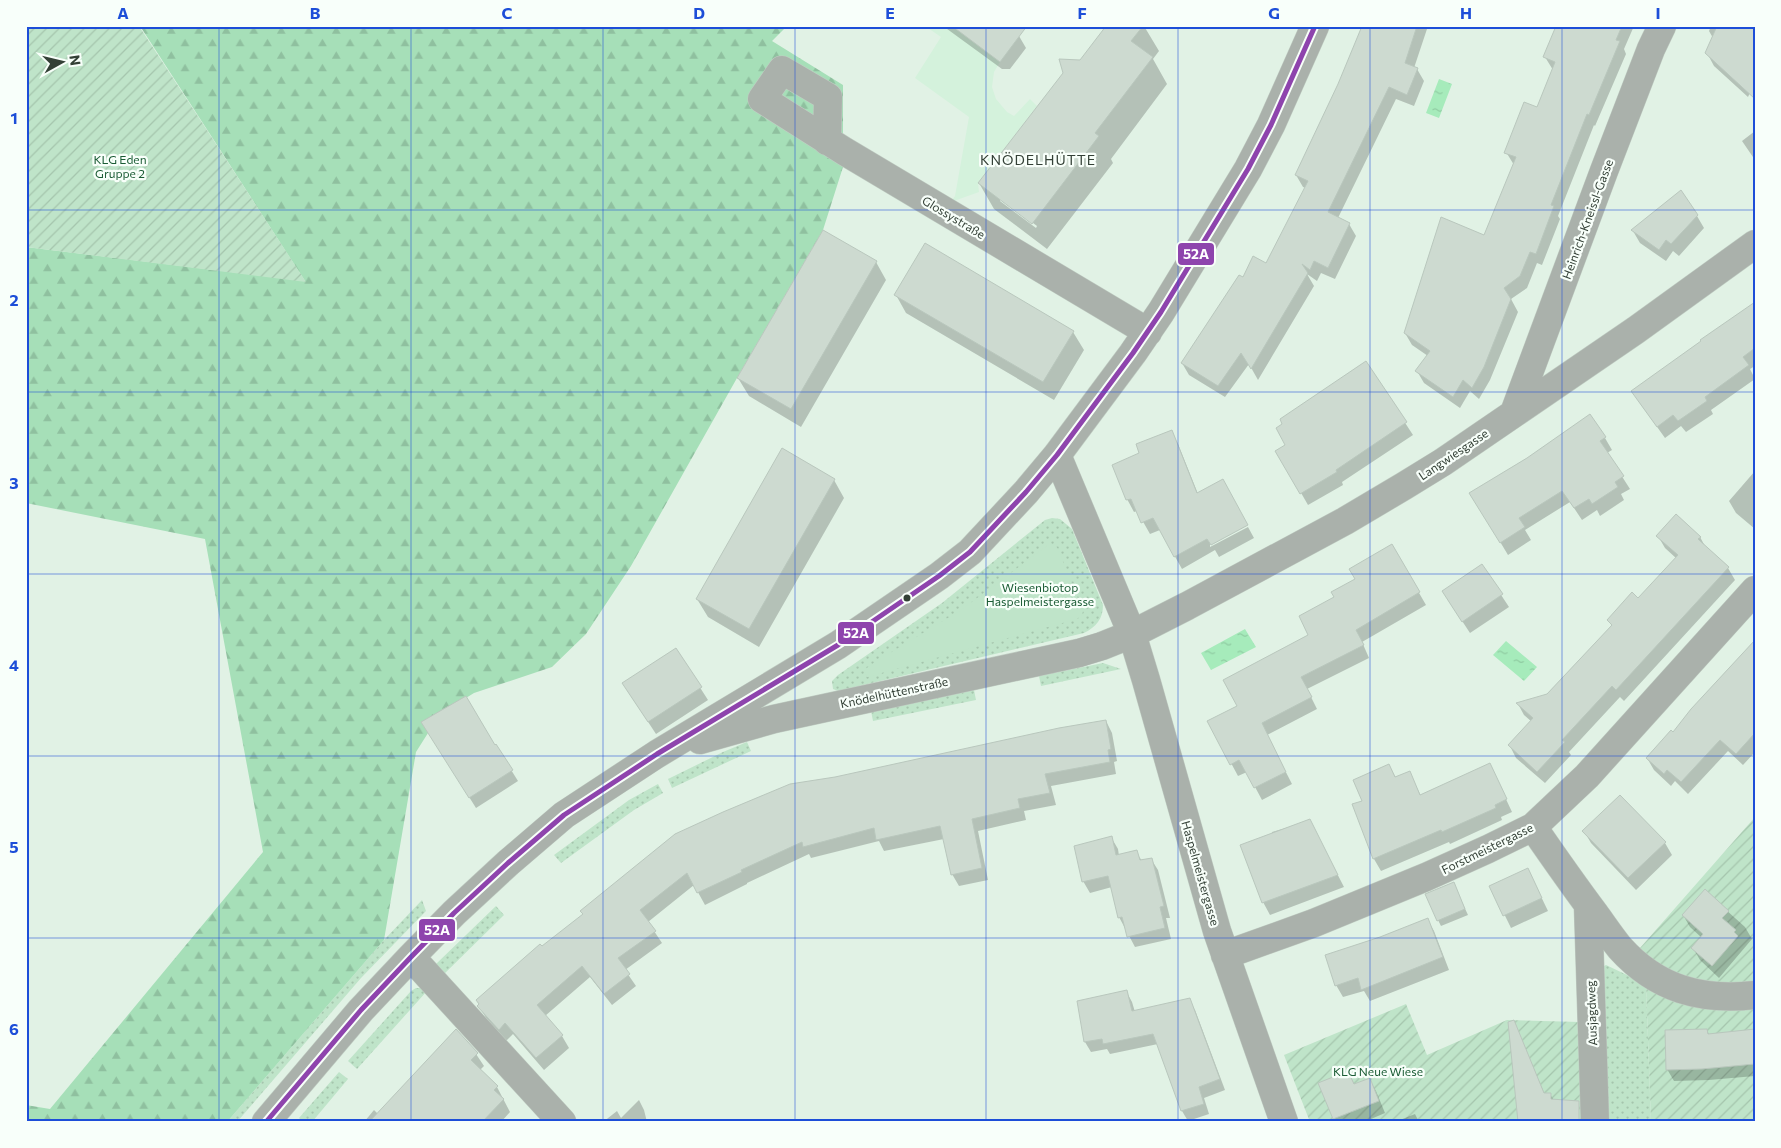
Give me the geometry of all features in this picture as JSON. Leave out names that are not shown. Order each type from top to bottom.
[{"type":"street","name":"Knödelhüttenstraße","points":[[266,1122],[361,1010],[411,957],[501,869],[564,816],[657,754],[838,645],[939,576],[970,552],[1026,492],[1057,455],[1148,332],[1248,169],[1271,125],[1315,26]]},
{"type":"street","name":"Heinrich-Kneissl-Gasse","points":[[1514,413],[1604,171],[1651,49],[1662,26]]},
{"type":"street","name":"Glossystraße","points":[[827,141],[828,97],[782,70],[762,99],[827,141],[1148,332]]},
{"type":"street","name":"Langwiesgasse","points":[[1132,634],[1345,521],[1442,462],[1636,330],[1755,244]]},
{"type":"street","name":"Haspelmeistergasse","points":[[1057,455],[1132,634],[1225,955],[1284,1122]]},
{"type":"street","name":"Forstmeistergasse","points":[[1225,955],[1314,923],[1426,878],[1533,827],[1587,776],[1755,590]]},
{"type":"street","name":"Knödelhüttenstraße","points":[[657,754],[715,735],[774,719],[1079,652],[1102,646],[1132,634]]},
{"type":"street","points":[[1533,827],[1588,905],[1627,955],[1640,967],[1665,983],[1691,993],[1734,998],[1755,995]]},
{"type":"street","name":"Ausjagdweg","points":[[1588,905],[1595,1122]]},
{"type":"street","points":[[411,957],[562,1122]]},
{"type":"shaded area","points":[[925,26],[952,26],[1000,62],[994,72],[992,87],[996,99],[1007,112],[1014,116],[1030,99],[1037,106],[978,183],[979,192],[951,202],[955,196],[969,117],[915,78],[941,37]]},
{"type":"green space","name":"KLG Eden Gruppe 2","points":[[26,26],[139,26],[306,282],[26,247]]},
{"type":"green space","points":[[140,26],[787,26],[772,41],[843,85],[843,167],[823,230],[631,566],[586,634],[552,667],[474,693],[440,714],[416,752],[384,940],[227,1122],[26,1122],[26,1105],[50,1109],[263,852],[205,539],[26,503],[26,247],[305,281]]},
{"type":"green space","points":[[1052,518],[1060,519],[1072,529],[1103,605],[1100,618],[1092,628],[1084,633],[838,691],[833,689],[832,681],[838,675],[942,603],[1045,520]]},
{"type":"green space","name":"Wiesenbiotop Haspelmeistergasse","points":[[1054,544],[1058,549],[1083,611],[1082,615],[1077,619],[867,677],[864,670],[875,662],[961,610],[1048,545]]},
{"type":"green space","points":[[1103,663],[1121,669],[1041,686],[1039,676]]},
{"type":"green space","points":[[974,690],[976,700],[873,721],[871,711]]},
{"type":"green space","points":[[747,742],[751,751],[672,788],[668,779]]},
{"type":"green space","points":[[658,784],[663,793],[634,810],[561,863],[554,855],[629,800]]},
{"type":"green space","points":[[1755,817],[1755,985],[1698,985],[1653,963],[1640,948]]},
{"type":"green space","points":[[422,900],[426,911],[361,978],[237,1122],[227,1122],[384,940]]},
{"type":"green space","points":[[496,906],[504,915],[439,979],[435,970],[436,964]]},
{"type":"green space","points":[[1606,965],[1646,984],[1651,1122],[1607,1122],[1602,967]]},
{"type":"green space","points":[[1646,984],[1755,1004],[1755,1122],[1651,1122]]},
{"type":"green space","points":[[416,988],[427,991],[357,1069],[348,1061],[411,991]]},
{"type":"green space","name":"KLG Neue Wiese","points":[[1406,1004],[1427,1055],[1507,1020],[1580,1022],[1583,1122],[1310,1122],[1284,1055]]},
{"type":"green space","points":[[339,1072],[348,1079],[312,1122],[303,1122],[299,1118]]},
{"type":"water","points":[[1439,79],[1452,84],[1439,118],[1426,113]]},
{"type":"water","points":[[1245,629],[1256,647],[1211,670],[1201,653]]},
{"type":"water","points":[[1506,641],[1537,667],[1524,681],[1493,655]]},
{"type":"building","points":[[952,26],[1027,26],[1000,62]]},
{"type":"building","points":[[1106,26],[1143,26],[1131,41],[1153,57],[1095,133],[1099,136],[1032,224],[978,183],[1063,73],[1059,59],[1080,60]]},
{"type":"building","points":[[1362,26],[1417,26],[1405,63],[1418,68],[1407,95],[1389,87],[1328,212],[1350,223],[1328,268],[1314,261],[1310,270],[1302,264],[1308,273],[1251,369],[1241,353],[1218,386],[1181,363],[1239,275],[1243,277],[1253,256],[1266,263],[1308,181],[1295,175],[1338,84]]},
{"type":"building","points":[[1556,26],[1622,26],[1616,40],[1620,41],[1589,115],[1587,114],[1551,205],[1554,206],[1536,254],[1530,252],[1520,276],[1504,288],[1511,299],[1484,367],[1472,388],[1463,380],[1453,397],[1415,371],[1430,351],[1404,333],[1441,217],[1484,235],[1516,157],[1504,153],[1524,102],[1537,107],[1555,62],[1543,57]]},
{"type":"building","points":[[1717,26],[1755,26],[1755,99],[1705,53]]},
{"type":"building","points":[[1681,190],[1698,215],[1671,244],[1666,240],[1659,250],[1631,230]]},
{"type":"building","points":[[823,230],[877,261],[791,409],[737,378]]},
{"type":"building","points":[[925,243],[1074,331],[1043,382],[894,295]]},
{"type":"building","points":[[1755,302],[1755,348],[1743,357],[1749,365],[1705,397],[1707,401],[1678,421],[1673,415],[1657,427],[1631,391]]},
{"type":"building","points":[[1366,361],[1407,422],[1336,470],[1337,472],[1300,494],[1275,451],[1285,445],[1276,428],[1282,424],[1280,419]]},
{"type":"building","points":[[1590,414],[1606,437],[1600,441],[1624,476],[1615,482],[1618,487],[1592,504],[1589,499],[1574,508],[1562,491],[1519,518],[1525,527],[1500,543],[1469,493],[1527,458]]},
{"type":"building","points":[[1172,430],[1197,493],[1223,479],[1248,525],[1211,545],[1207,539],[1174,557],[1153,518],[1141,523],[1131,499],[1126,500],[1112,465],[1139,453],[1136,444]]},
{"type":"building","points":[[782,448],[835,479],[749,629],[696,599]]},
{"type":"building","points":[[1676,514],[1701,537],[1698,539],[1729,567],[1616,690],[1612,686],[1562,740],[1565,742],[1537,772],[1508,745],[1533,718],[1516,703],[1547,694],[1612,625],[1607,620],[1632,592],[1638,598],[1678,555],[1656,536]]},
{"type":"building","points":[[1392,544],[1420,592],[1356,630],[1364,645],[1301,677],[1312,697],[1262,723],[1286,772],[1254,788],[1239,760],[1230,765],[1207,721],[1237,706],[1223,680],[1308,635],[1299,616],[1334,597],[1331,592],[1355,579],[1349,569]]},
{"type":"building","points":[[1482,564],[1503,594],[1462,622],[1442,591]]},
{"type":"building","points":[[1755,640],[1755,733],[1736,754],[1720,740],[1681,782],[1667,770],[1664,774],[1646,758],[1671,730],[1673,732],[1691,709]]},
{"type":"building","points":[[676,648],[702,687],[648,722],[622,683]]},
{"type":"building","points":[[466,696],[495,745],[513,770],[469,798],[421,722]]},
{"type":"building","points":[[1106,720],[1111,749],[1108,750],[1110,762],[1045,774],[1050,793],[1018,799],[1020,808],[972,819],[982,868],[951,875],[940,826],[876,840],[874,828],[803,847],[802,842],[697,893],[687,873],[640,910],[656,931],[618,958],[630,974],[604,994],[582,966],[537,1005],[563,1035],[536,1058],[505,1023],[499,1030],[477,1006],[479,1004],[476,1000],[540,944],[542,946],[583,914],[580,911],[675,834],[723,812],[790,784],[835,777],[1059,728]]},
{"type":"building","points":[[1490,763],[1507,799],[1495,805],[1496,808],[1373,859],[1352,804],[1362,801],[1353,780],[1389,764],[1395,777],[1410,771],[1420,795]]},
{"type":"building","points":[[1620,795],[1666,842],[1628,878],[1582,831]]},
{"type":"building","points":[[1310,819],[1338,875],[1262,903],[1240,845]]},
{"type":"building","points":[[1112,836],[1116,855],[1137,850],[1140,860],[1152,858],[1164,906],[1160,907],[1165,928],[1127,937],[1122,917],[1118,918],[1108,876],[1082,882],[1074,846]]},
{"type":"building","points":[[1528,868],[1542,898],[1503,916],[1489,886]]},
{"type":"building","points":[[1454,882],[1465,909],[1437,921],[1425,894]]},
{"type":"building","points":[[1705,889],[1729,911],[1722,918],[1736,930],[1734,932],[1738,936],[1712,966],[1691,948],[1703,934],[1682,915]]},
{"type":"building","points":[[1428,918],[1443,957],[1361,990],[1358,978],[1335,986],[1325,955],[1380,937]]},
{"type":"building","points":[[1127,990],[1132,1011],[1190,998],[1220,1079],[1199,1087],[1204,1104],[1181,1111],[1153,1034],[1103,1044],[1102,1039],[1084,1042],[1077,1001]]},
{"type":"building","points":[[1514,1020],[1544,1093],[1551,1093],[1551,1099],[1579,1101],[1579,1122],[1518,1122],[1508,1022]]},
{"type":"building","points":[[456,1029],[478,1053],[471,1060],[498,1086],[494,1090],[504,1099],[482,1122],[369,1122]]},
{"type":"building","points":[[1707,1029],[1708,1034],[1755,1029],[1755,1064],[1666,1070],[1665,1030]]},
{"type":"building","points":[[1348,1071],[1354,1084],[1370,1078],[1379,1101],[1333,1119],[1318,1083]]},
{"type":"transit line","name":"52A","points":[[266,1122],[361,1010],[411,957],[454,913],[564,815],[657,754],[838,645],[939,576],[970,552],[1026,492],[1057,455],[1161,312],[1248,169],[1271,125],[1315,26]]},
{"type":"district","name":"KNÖDELHÜTTE","points":[[1038,159]]}]
